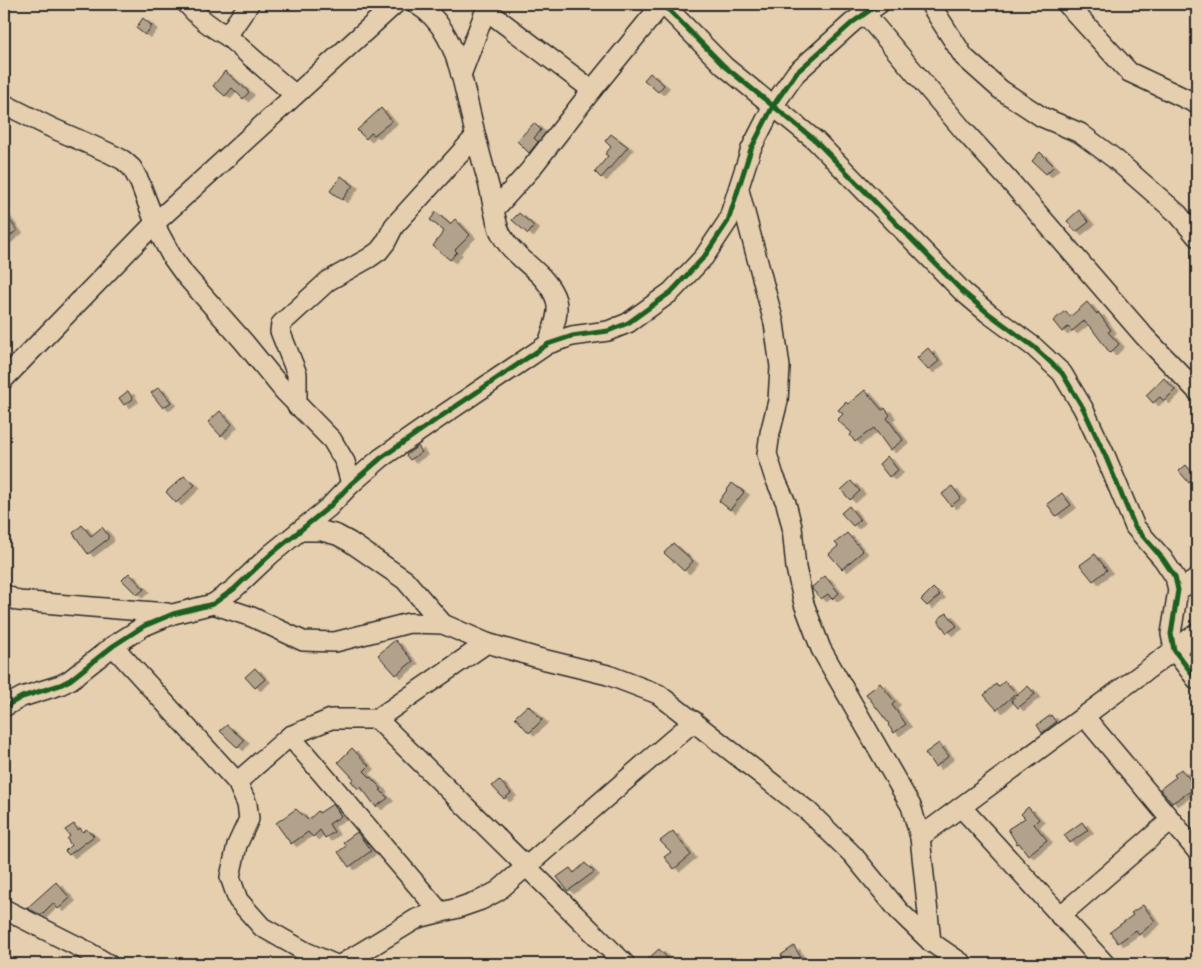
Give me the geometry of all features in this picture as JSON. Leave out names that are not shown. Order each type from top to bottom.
[{"type":"street","points":[[187,4],[215,30],[227,36],[295,95]]},
{"type":"street","points":[[227,36],[249,4]]},
{"type":"street","points":[[4,379],[155,223],[395,4]]},
{"type":"street","points":[[416,4],[427,10],[443,31],[461,75],[497,226],[510,249],[535,271],[556,298],[557,317],[548,344]]},
{"type":"street","points":[[494,210],[535,164],[662,4],[724,66],[816,141],[963,292],[1034,347],[1062,373],[1083,408],[1135,527],[1163,559],[1175,577],[1178,590],[1171,634],[1174,650],[1197,680]]},
{"type":"street","points":[[930,4],[964,56],[1001,90],[1042,117],[1080,133],[1087,138],[1115,159],[1178,214],[1197,236]]},
{"type":"street","points":[[1067,4],[1130,72],[1197,104]]},
{"type":"street","points":[[461,75],[487,7],[592,90]]},
{"type":"street","points":[[4,706],[22,696],[60,685],[70,680],[113,646],[144,626],[174,614],[213,604],[234,589],[271,554],[329,507],[351,484],[381,458],[548,344],[572,336],[608,331],[628,323],[671,292],[704,258],[728,221],[751,150],[773,106],[796,73],[853,22],[872,9],[964,131],[1008,178],[1145,337],[1197,391]]},
{"type":"street","points":[[4,104],[123,160],[132,168],[140,183],[155,223],[172,257],[185,275],[297,406],[332,440],[345,462],[351,484]]},
{"type":"street","points":[[297,406],[298,374],[280,331],[281,324],[328,281],[379,251],[394,226],[476,137]]},
{"type":"street","points":[[739,190],[774,323],[780,367],[779,392],[767,454],[786,503],[792,527],[796,568],[804,604],[821,648],[911,806],[920,837],[931,942]]},
{"type":"street","points":[[300,531],[337,535],[350,542],[405,580],[443,624]]},
{"type":"street","points":[[1178,590],[1197,579]]},
{"type":"street","points":[[4,594],[18,601],[174,614]]},
{"type":"street","points":[[213,604],[252,617],[303,641],[335,642],[409,623],[443,624],[487,643],[608,675],[658,694],[809,812],[853,855],[899,911],[931,942],[963,964]]},
{"type":"street","points":[[920,837],[1197,633]]},
{"type":"street","points":[[237,782],[290,736],[331,719],[377,719],[487,643]]},
{"type":"street","points":[[113,646],[237,782],[247,804],[248,819],[237,845],[230,877],[238,900],[262,927],[306,952],[334,964]]},
{"type":"street","points":[[1084,716],[1171,820],[1195,844]]},
{"type":"street","points":[[377,719],[625,964]]},
{"type":"street","points":[[342,964],[418,918],[458,908],[481,900],[498,891],[694,721]]},
{"type":"street","points":[[290,736],[440,912]]},
{"type":"street","points":[[961,807],[1105,964]]},
{"type":"street","points":[[1060,916],[1171,820]]},
{"type":"street","points":[[4,909],[83,949],[108,964]]},
{"type":"building","points":[[143,18],[152,26],[145,35],[136,28]]},
{"type":"building","points":[[225,71],[249,92],[243,99],[232,88],[225,96],[213,86]]},
{"type":"building","points":[[650,73],[664,85],[658,92],[644,80]]},
{"type":"building","points":[[381,108],[392,121],[374,135],[371,133],[366,139],[357,130]]},
{"type":"building","points":[[534,123],[541,130],[534,138],[538,142],[529,153],[517,141]]},
{"type":"building","points":[[611,134],[628,147],[601,178],[595,172],[608,156],[605,154],[611,147],[605,141]]},
{"type":"building","points":[[1040,152],[1054,166],[1046,174],[1032,161]]},
{"type":"building","points":[[341,176],[353,185],[342,200],[330,191]]},
{"type":"building","points":[[1079,210],[1089,222],[1076,232],[1067,221]]},
{"type":"building","points":[[436,212],[450,224],[455,219],[470,235],[455,250],[457,252],[450,260],[433,246],[444,231],[430,220]]},
{"type":"building","points":[[4,213],[17,230],[4,241]]},
{"type":"building","points":[[519,213],[534,226],[528,234],[512,220]]},
{"type":"building","points":[[1087,302],[1097,314],[1098,312],[1111,330],[1108,332],[1119,344],[1110,353],[1084,321],[1072,331],[1068,327],[1062,332],[1053,321],[1065,311],[1070,317]]},
{"type":"building","points":[[928,348],[939,361],[928,370],[917,358]]},
{"type":"building","points":[[1164,378],[1175,390],[1164,401],[1160,397],[1153,403],[1146,395]]},
{"type":"building","points":[[159,387],[171,402],[163,408],[151,393]]},
{"type":"building","points":[[865,390],[882,410],[885,408],[890,415],[887,418],[903,440],[890,450],[874,428],[855,442],[850,435],[852,433],[837,420],[843,414],[838,410],[846,402],[848,404]]},
{"type":"building","points":[[128,391],[133,399],[124,405],[119,398]]},
{"type":"building","points":[[220,411],[232,424],[221,436],[208,422]]},
{"type":"building","points":[[418,446],[422,452],[410,460],[406,455]]},
{"type":"building","points":[[887,456],[898,470],[889,477],[879,464]]},
{"type":"building","points":[[1186,465],[1196,477],[1189,483],[1179,471]]},
{"type":"building","points":[[184,476],[195,485],[176,503],[166,492]]},
{"type":"building","points":[[851,481],[860,491],[850,500],[841,490]]},
{"type":"building","points":[[732,483],[744,492],[730,510],[719,501]]},
{"type":"building","points":[[952,486],[961,498],[951,506],[942,494]]},
{"type":"building","points":[[1062,493],[1071,505],[1056,516],[1047,504]]},
{"type":"building","points":[[849,506],[860,520],[853,526],[841,513]]},
{"type":"building","points":[[82,525],[91,536],[102,527],[108,535],[108,539],[88,554],[73,533]]},
{"type":"building","points":[[847,533],[863,551],[842,569],[829,554],[838,546],[835,543]]},
{"type":"building","points":[[673,543],[693,561],[684,571],[664,553]]},
{"type":"building","points":[[1095,554],[1107,570],[1093,581],[1080,565]]},
{"type":"building","points":[[129,573],[144,589],[137,595],[122,580]]},
{"type":"building","points":[[825,576],[839,593],[832,599],[828,594],[821,599],[812,589]]},
{"type":"building","points":[[933,588],[940,595],[927,606],[921,600]]},
{"type":"building","points":[[947,613],[957,626],[947,633],[939,622],[939,618]]},
{"type":"building","points":[[395,640],[413,661],[396,675],[378,655]]},
{"type":"building","points":[[255,668],[265,679],[255,688],[245,677]]},
{"type":"building","points":[[1005,681],[1016,693],[997,710],[984,695],[996,684],[998,687]]},
{"type":"building","points":[[880,683],[895,702],[892,705],[906,724],[894,733],[866,694]]},
{"type":"building","points":[[1028,686],[1035,694],[1018,708],[1011,700]]},
{"type":"building","points":[[528,705],[542,720],[529,733],[515,717]]},
{"type":"building","points":[[1051,715],[1056,722],[1042,733],[1037,725]]},
{"type":"building","points":[[227,725],[244,740],[238,748],[220,731]]},
{"type":"building","points":[[939,743],[949,756],[935,767],[925,753]]},
{"type":"building","points":[[352,748],[369,766],[364,771],[388,798],[376,807],[361,787],[358,789],[351,781],[354,779],[338,762]]},
{"type":"building","points":[[1181,769],[1189,778],[1194,789],[1172,803],[1160,789],[1176,777],[1174,775]]},
{"type":"building","points":[[499,780],[511,793],[504,799],[492,786]]},
{"type":"building","points":[[333,804],[341,816],[329,824],[334,832],[325,838],[320,830],[313,837],[308,832],[291,844],[276,823],[296,809],[308,820],[318,811],[319,813]]},
{"type":"building","points":[[1028,807],[1039,819],[1034,824],[1047,840],[1028,855],[1019,843],[1017,844],[1008,829],[1025,818],[1021,814]]},
{"type":"building","points":[[1082,822],[1088,830],[1070,843],[1064,835]]},
{"type":"building","points":[[74,824],[78,830],[80,828],[83,832],[86,829],[94,836],[69,855],[65,851],[71,845],[67,839],[70,836],[65,830]]},
{"type":"building","points":[[673,831],[691,855],[674,869],[664,857],[671,852],[660,841]]},
{"type":"building","points":[[357,832],[371,851],[349,867],[338,852],[346,846],[343,842]]},
{"type":"building","points":[[585,863],[594,872],[568,891],[557,877],[570,868],[574,873]]},
{"type":"building","points":[[56,882],[70,898],[58,909],[53,903],[41,915],[27,908]]},
{"type":"building","points":[[1143,905],[1155,921],[1139,935],[1136,930],[1118,943],[1110,932]]},
{"type":"building","points":[[794,946],[803,961],[798,964],[787,964],[781,955]]},
{"type":"building","points":[[659,949],[667,958],[660,964],[642,964]]},
{"type":"cycle path","points":[[663,4],[724,66],[816,141],[963,292],[1034,347],[1062,373],[1083,408],[1135,527],[1163,559],[1175,577],[1178,590],[1171,634],[1174,650],[1197,680]]},
{"type":"cycle path","points":[[4,707],[22,697],[70,680],[113,646],[144,626],[173,614],[213,604],[234,589],[271,554],[329,507],[351,484],[381,458],[443,415],[548,344],[572,336],[608,331],[628,323],[671,292],[704,257],[728,221],[751,149],[773,106],[796,73],[853,22],[879,4]]}]
